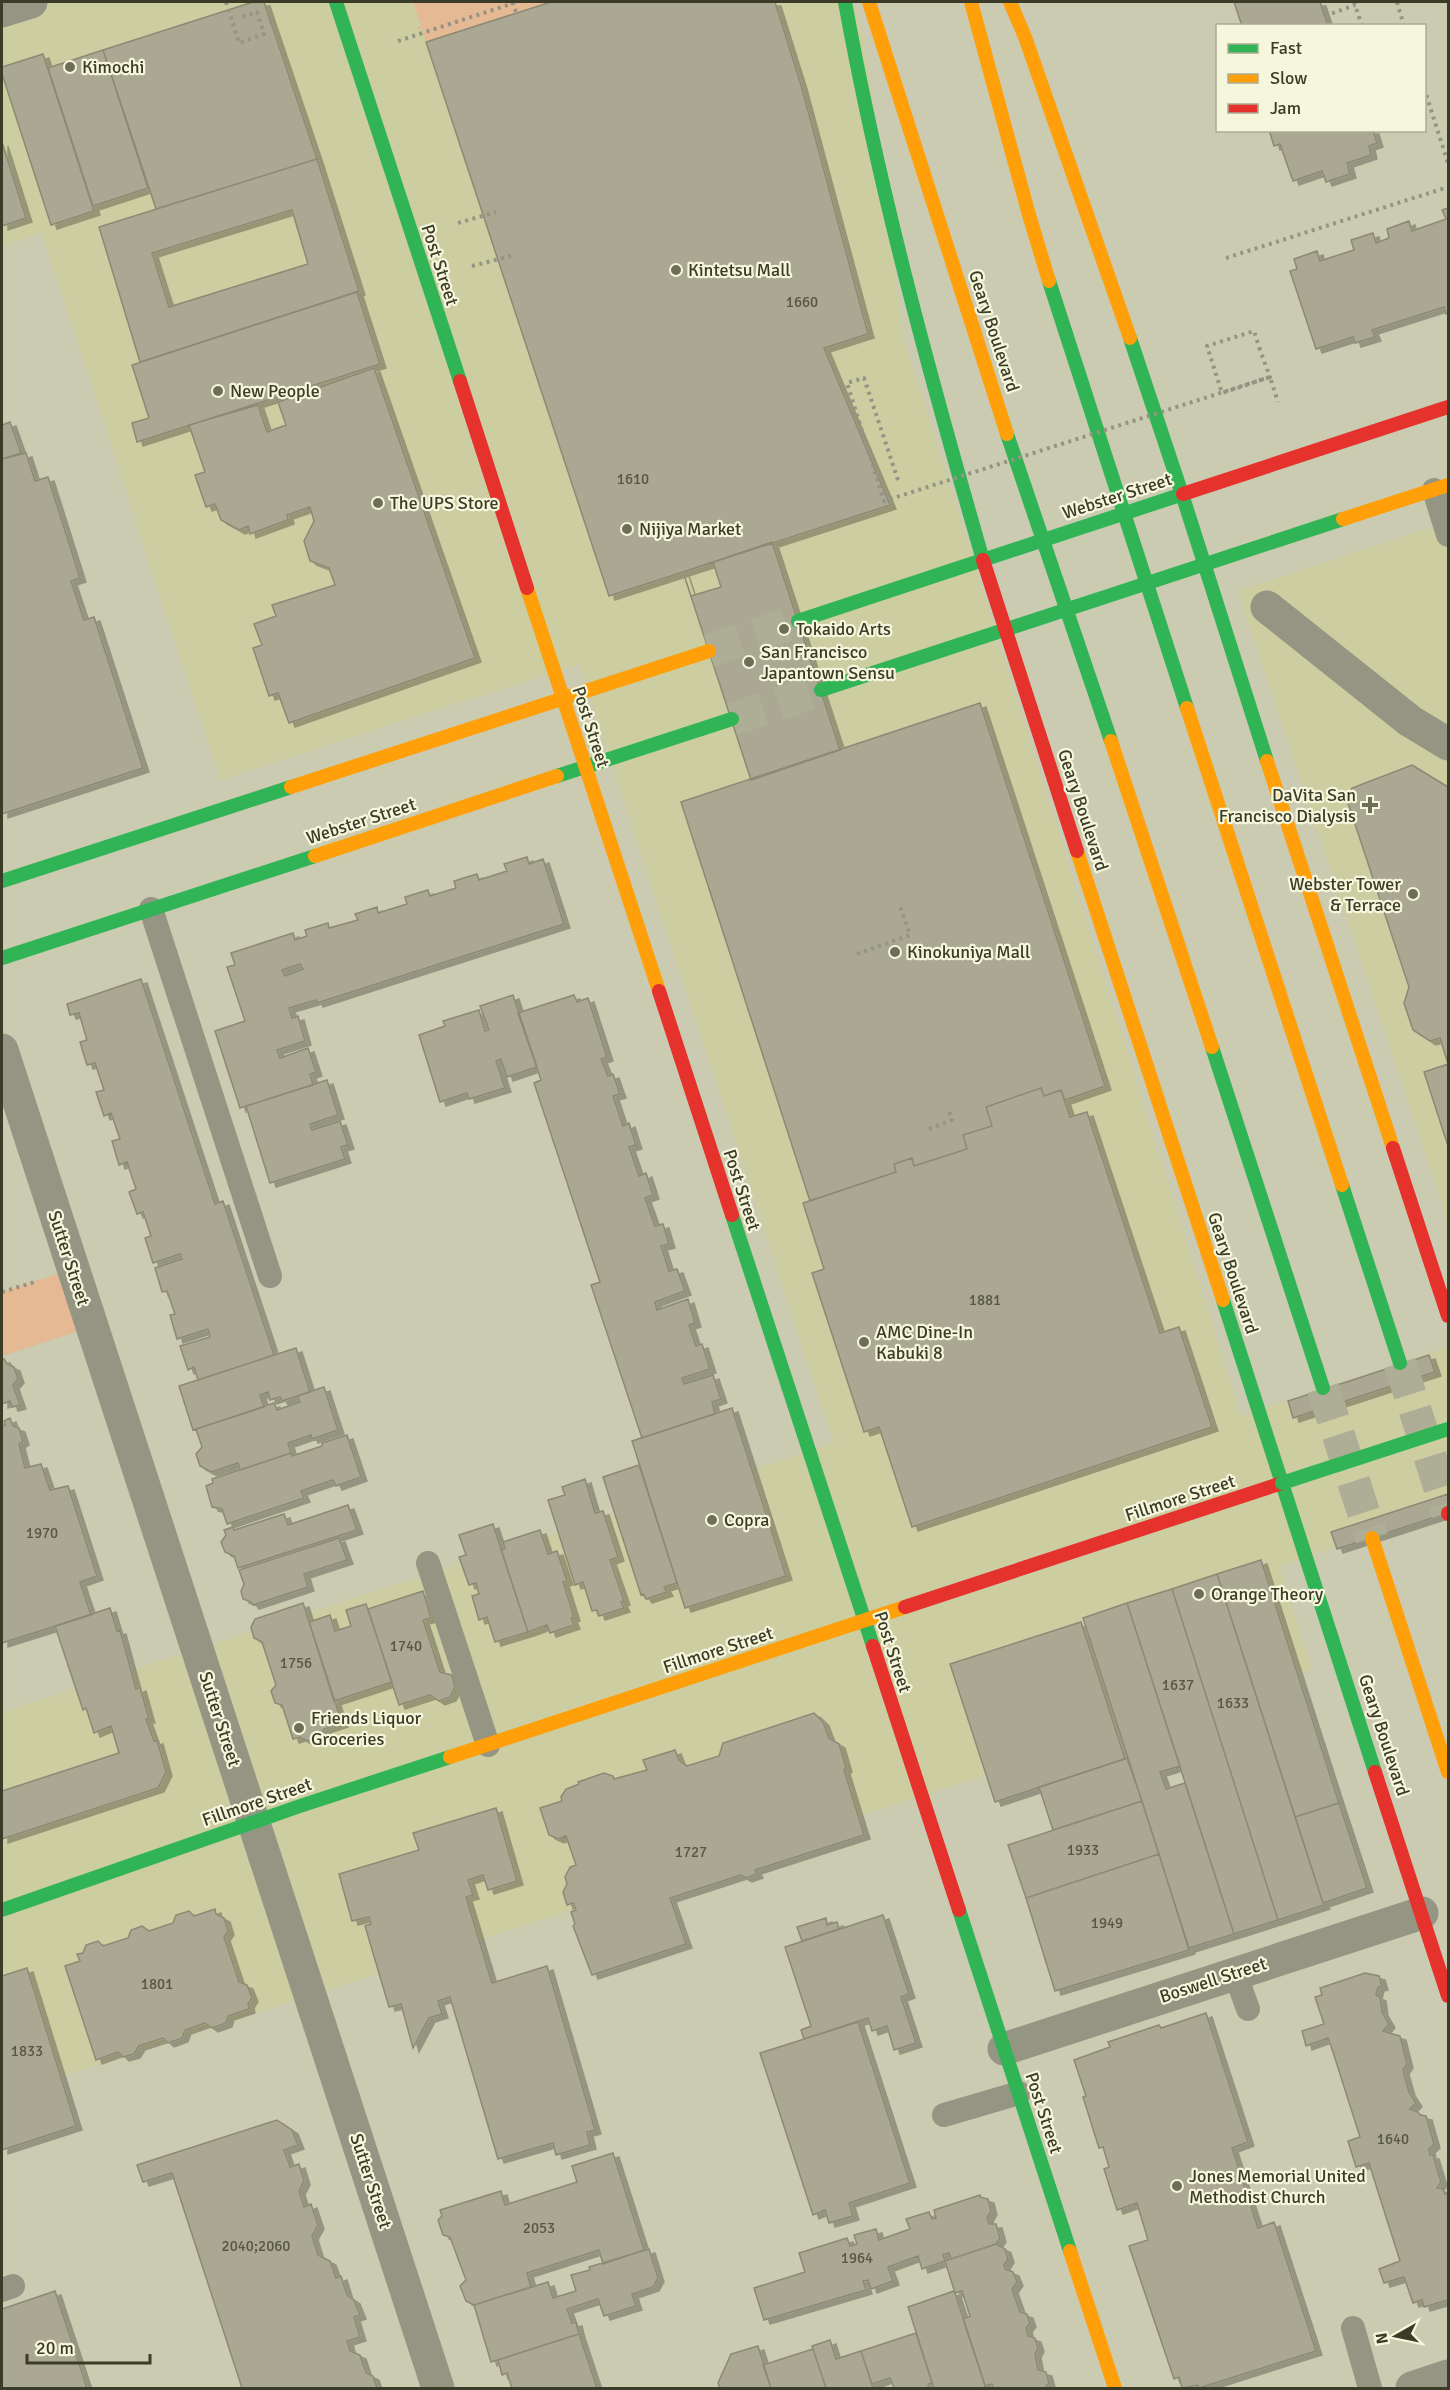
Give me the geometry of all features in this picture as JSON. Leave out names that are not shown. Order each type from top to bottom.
[{"type":"main road","name":"Post Street","points":[[336,2],[1115,2388]]},
{"type":"main road","name":"Geary Boulevard","points":[[845,2],[862,96],[915,312],[952,457],[983,560],[1449,1996]]},
{"type":"main road","name":"Geary Boulevard","points":[[869,2],[1043,539],[1323,1388]]},
{"type":"main road","points":[[971,2],[1029,215],[1122,514],[1400,1363]]},
{"type":"main road","points":[[1010,2],[1025,37],[1131,339],[1330,958],[1449,1316]]},
{"type":"main road","name":"Webster Street","points":[[798,621],[1449,407]]},
{"type":"main road","points":[[820,690],[1441,487]]},
{"type":"main road","points":[[2,881],[709,651]]},
{"type":"main road","name":"Webster Street","points":[[2,958],[732,719]]},
{"type":"main road","name":"Fillmore Street","points":[[2,1910],[253,1822],[1449,1429]]},
{"type":"main road","points":[[1372,1538],[1449,1772]]},
{"type":"street","points":[[2,11],[31,2]]},
{"type":"street","points":[[1267,607],[1410,721],[1449,744]]},
{"type":"street","name":"Sutter Street","points":[[2,1050],[438,2388]]},
{"type":"street","name":"Boswell Street","points":[[1004,2049],[1422,1913]]},
{"type":"street","points":[[1412,2388],[1449,2376]]},
{"type":"lane","points":[[1441,487],[1449,535]]},
{"type":"lane","points":[[151,909],[270,1276]]},
{"type":"lane","points":[[428,1563],[488,1745]]},
{"type":"lane","points":[[1235,1973],[1248,2009]]},
{"type":"lane","points":[[944,2115],[1019,2093]]},
{"type":"lane","points":[[1353,2328],[1370,2388]]},
{"type":"path","points":[[226,2],[239,42],[264,34],[257,12],[242,17]]},
{"type":"path","points":[[398,41],[514,2],[516,12]]},
{"type":"path","points":[[1397,2],[1403,24]]},
{"type":"path","points":[[1325,16],[1355,3],[1361,24]]},
{"type":"path","points":[[1426,91],[1449,163]]},
{"type":"path","points":[[1226,258],[1449,187]]},
{"type":"path","points":[[458,223],[496,212]]},
{"type":"path","points":[[472,266],[511,256]]},
{"type":"path","points":[[1270,377],[1222,393],[1207,346],[1254,331],[1270,377],[1278,402]]},
{"type":"path","points":[[898,480],[864,378],[847,383],[884,501],[1270,377]]},
{"type":"path","points":[[857,954],[910,935],[900,906]]},
{"type":"path","points":[[929,1129],[952,1120],[949,1110]]},
{"type":"shaded area","points":[[2,2],[852,2],[864,37],[904,339],[1241,1416],[1448,1347],[1448,1510],[1279,1566],[1312,1669],[2,2096],[2,1712],[834,1443],[579,664],[220,780],[42,233],[2,246]]},
{"type":"shaded area","points":[[413,2],[551,2],[426,42],[422,28],[416,30],[421,25]]},
{"type":"shaded area","points":[[1448,522],[1448,1223],[1237,591]]},
{"type":"shaded area","points":[[73,1269],[91,1327],[2,1356],[2,1292]]},
{"type":"building","points":[[253,2],[264,2],[317,159],[156,209],[103,50]]},
{"type":"building","name":"Kintetsu Mall","points":[[551,2],[775,2],[801,85],[868,334],[824,348],[890,505],[609,596],[426,42]]},
{"type":"building","points":[[1234,2],[1320,2],[1327,24],[1241,24]]},
{"type":"building","points":[[103,50],[148,188],[93,206],[48,68]]},
{"type":"building","points":[[43,54],[94,211],[51,225],[2,74],[2,67]]},
{"type":"building","points":[[1270,132],[1374,132],[1377,143],[1369,146],[1371,155],[1347,163],[1350,174],[1326,182],[1322,171],[1293,181],[1280,144],[1274,146]]},
{"type":"building","points":[[2,142],[26,218],[2,226]]},
{"type":"building","points":[[317,159],[359,291],[140,362],[99,227]],"holes":[[[292,210],[308,264],[169,307],[152,253]]]},
{"type":"building","points":[[1448,208],[1448,313],[1446,314],[1444,307],[1372,330],[1375,337],[1355,343],[1353,337],[1316,349],[1290,271],[1297,269],[1294,259],[1317,251],[1320,261],[1354,250],[1351,240],[1373,233],[1376,243],[1389,238],[1387,229],[1409,221],[1412,231],[1446,219],[1442,210]]},
{"type":"building","name":"New People","points":[[357,292],[380,364],[137,442],[132,423],[149,418],[132,365]]},
{"type":"building","points":[[374,368],[475,658],[289,723],[278,693],[269,696],[253,648],[262,645],[254,624],[276,616],[272,605],[335,585],[329,568],[310,561],[304,541],[314,521],[310,507],[287,515],[288,520],[250,534],[248,526],[239,530],[221,520],[215,504],[206,507],[195,475],[205,472],[189,425],[258,405],[267,432],[286,425],[278,402]]},
{"type":"building","points":[[10,422],[21,453],[2,459],[2,425]]},
{"type":"building","points":[[26,453],[35,481],[48,477],[80,578],[71,581],[84,620],[94,617],[143,768],[2,814],[2,459]]},
{"type":"building","points":[[772,542],[840,750],[751,780],[683,572]]},
{"type":"building","points":[[713,562],[721,587],[691,596],[683,572]]},
{"type":"building","name":"Kinokuniya Mall","points":[[980,703],[1105,1086],[1065,1100],[1061,1090],[1044,1096],[1041,1088],[986,1107],[992,1126],[963,1135],[967,1149],[914,1166],[912,1158],[894,1164],[896,1172],[810,1201],[681,802]]},
{"type":"building","name":"Webster Tower & Terrace","points":[[1412,765],[1448,787],[1448,1064],[1440,1038],[1430,1041],[1413,1030],[1404,1003],[1409,987],[1347,800],[1352,788]]},
{"type":"building","points":[[527,857],[529,864],[543,859],[564,924],[317,1003],[316,1000],[289,1008],[292,1018],[298,1016],[305,1041],[277,1050],[280,1058],[308,1048],[316,1072],[310,1074],[313,1085],[240,1108],[215,1031],[245,1021],[227,967],[235,965],[231,953],[293,933],[295,940],[307,936],[305,930],[328,923],[329,928],[358,920],[355,914],[377,907],[378,913],[407,904],[405,897],[428,890],[430,896],[456,888],[454,881],[477,874],[479,880],[507,871],[504,864]],"holes":[[[300,964],[303,969],[285,976],[282,970]]]},
{"type":"building","points":[[141,979],[215,1204],[223,1201],[274,1355],[198,1380],[194,1367],[188,1370],[180,1346],[210,1337],[208,1329],[177,1339],[170,1315],[175,1314],[167,1291],[162,1292],[155,1268],[182,1259],[180,1254],[153,1263],[145,1238],[151,1236],[143,1212],[137,1214],[129,1192],[136,1189],[127,1162],[119,1165],[112,1141],[120,1139],[111,1113],[104,1116],[96,1092],[104,1090],[95,1063],[87,1065],[80,1042],[87,1040],[79,1013],[70,1015],[67,1004]]},
{"type":"building","points":[[513,995],[537,1067],[507,1077],[501,1059],[496,1061],[505,1088],[469,1099],[467,1093],[440,1102],[419,1035],[445,1026],[443,1021],[479,1010],[485,1031],[489,1030],[480,1006]]},
{"type":"building","points":[[574,995],[577,1002],[588,998],[607,1057],[601,1059],[608,1076],[613,1074],[620,1094],[613,1096],[623,1126],[629,1123],[636,1145],[629,1147],[639,1176],[646,1173],[653,1195],[645,1198],[655,1226],[663,1224],[669,1244],[661,1246],[669,1271],[677,1269],[685,1291],[655,1302],[657,1310],[688,1299],[695,1323],[689,1325],[696,1346],[702,1344],[710,1369],[682,1378],[684,1384],[713,1375],[721,1399],[712,1402],[715,1414],[642,1438],[591,1285],[600,1282],[534,1083],[541,1080],[518,1013]]},
{"type":"building","points":[[1448,1064],[1448,1146],[1424,1072]]},
{"type":"building","points":[[327,1080],[338,1115],[310,1124],[312,1130],[340,1121],[348,1145],[341,1147],[345,1159],[270,1183],[246,1106]]},
{"type":"building","points":[[1041,1088],[1044,1096],[1061,1090],[1070,1117],[1087,1112],[1160,1333],[1179,1327],[1212,1427],[912,1527],[879,1427],[864,1432],[812,1273],[824,1269],[803,1203],[896,1172],[894,1164],[912,1158],[914,1166],[967,1149],[963,1135],[992,1126],[986,1107]]},
{"type":"building","points":[[296,1348],[310,1392],[282,1401],[280,1397],[270,1400],[268,1392],[260,1395],[264,1407],[193,1430],[179,1386]]},
{"type":"building","points":[[1429,1355],[1435,1372],[1293,1418],[1288,1401]]},
{"type":"building","points":[[2,1359],[14,1367],[18,1379],[13,1385],[20,1405],[12,1407],[10,1401],[2,1404]]},
{"type":"building","points":[[324,1387],[338,1430],[312,1439],[311,1435],[288,1443],[291,1453],[240,1470],[238,1463],[211,1472],[200,1466],[196,1454],[202,1447],[196,1429],[274,1403],[277,1410],[300,1402],[297,1396]]},
{"type":"building","name":"Copra","points":[[732,1408],[786,1576],[685,1608],[632,1441]]},
{"type":"building","points":[[10,1418],[13,1426],[19,1428],[23,1441],[19,1444],[25,1468],[41,1464],[50,1490],[68,1486],[97,1576],[80,1582],[91,1615],[2,1643],[2,1426],[5,1425],[4,1421]]},
{"type":"building","points":[[347,1435],[361,1477],[336,1486],[333,1480],[301,1491],[304,1498],[227,1524],[222,1509],[212,1507],[206,1486],[213,1483],[212,1479],[291,1453],[292,1456]]},
{"type":"building","points":[[639,1465],[677,1583],[664,1587],[667,1592],[646,1599],[643,1594],[641,1595],[603,1477]]},
{"type":"building","points":[[585,1479],[595,1513],[603,1511],[618,1557],[610,1560],[624,1601],[621,1602],[624,1608],[599,1616],[597,1610],[592,1611],[583,1582],[575,1585],[548,1500],[565,1495],[562,1487]]},
{"type":"building","points":[[1448,1494],[1448,1513],[1337,1549],[1331,1532]]},
{"type":"building","points":[[348,1505],[357,1530],[238,1568],[234,1556],[225,1552],[221,1542],[226,1535],[224,1530],[233,1527],[234,1530],[284,1514],[288,1525]]},
{"type":"building","points":[[493,1524],[528,1632],[495,1642],[487,1617],[479,1620],[472,1596],[479,1594],[476,1583],[469,1585],[459,1557],[466,1555],[459,1535]]},
{"type":"building","points":[[540,1530],[548,1554],[557,1551],[567,1581],[563,1582],[574,1617],[571,1618],[574,1625],[550,1633],[547,1625],[528,1632],[501,1550],[505,1548],[503,1542]]},
{"type":"building","points":[[339,1538],[347,1560],[304,1574],[308,1587],[253,1605],[243,1599],[241,1591],[244,1584],[239,1570]]},
{"type":"building","points":[[1261,1560],[1339,1803],[1295,1817],[1217,1574]]},
{"type":"building","points":[[1217,1574],[1324,1905],[1278,1920],[1172,1589]]},
{"type":"building","points":[[1172,1589],[1278,1920],[1234,1934],[1127,1603]]},
{"type":"building","points":[[423,1591],[431,1618],[423,1620],[440,1672],[452,1675],[455,1687],[450,1697],[439,1701],[430,1695],[399,1705],[368,1609]]},
{"type":"building","points":[[303,1603],[342,1723],[324,1729],[319,1738],[307,1741],[300,1737],[293,1739],[282,1705],[275,1703],[271,1691],[276,1685],[262,1642],[254,1638],[251,1627],[255,1619]]},
{"type":"building","points":[[1127,1603],[1180,1766],[1160,1772],[1166,1789],[1185,1783],[1234,1934],[1189,1948],[1083,1618]]},
{"type":"building","points":[[366,1604],[392,1682],[334,1701],[309,1622],[330,1615],[335,1631],[351,1626],[346,1610]]},
{"type":"building","points":[[110,1608],[117,1631],[120,1630],[136,1689],[140,1687],[149,1719],[146,1719],[154,1741],[157,1740],[166,1772],[158,1788],[2,1839],[2,1791],[119,1753],[111,1726],[94,1733],[86,1708],[83,1710],[55,1626]]},
{"type":"building","points":[[1081,1622],[1125,1759],[995,1802],[950,1664]]},
{"type":"building","points":[[814,1713],[823,1722],[829,1738],[839,1744],[846,1768],[844,1770],[864,1835],[755,1870],[757,1874],[746,1878],[741,1875],[670,1898],[686,1944],[592,1975],[573,1926],[575,1924],[571,1912],[576,1910],[573,1903],[567,1905],[563,1892],[567,1884],[565,1877],[570,1867],[576,1865],[566,1836],[558,1839],[549,1835],[540,1808],[562,1801],[561,1797],[566,1789],[579,1784],[578,1782],[604,1773],[613,1776],[614,1779],[647,1770],[643,1760],[675,1750],[679,1760],[687,1766],[719,1756],[723,1743]]},
{"type":"building","points":[[1127,1758],[1142,1801],[1053,1830],[1039,1787]]},
{"type":"building","points":[[1142,1801],[1159,1854],[1026,1898],[1008,1845]]},
{"type":"building","points":[[1339,1803],[1367,1888],[1323,1903],[1295,1817]]},
{"type":"building","points":[[496,1808],[517,1881],[488,1890],[483,1875],[468,1880],[473,1895],[466,1897],[492,1983],[547,1966],[595,2130],[587,2132],[590,2145],[556,2155],[553,2143],[498,2159],[450,1997],[438,2001],[442,2014],[429,2018],[413,2048],[401,2004],[389,2007],[365,1926],[371,1924],[369,1917],[352,1921],[339,1874],[419,1850],[413,1833]]},
{"type":"building","points":[[1159,1854],[1189,1950],[1055,1991],[1026,1898]]},
{"type":"building","points":[[215,1909],[216,1914],[224,1918],[228,1931],[224,1937],[239,1982],[247,1985],[252,1998],[248,2004],[249,2009],[228,2016],[226,2023],[212,2028],[205,2023],[185,2030],[182,2038],[168,2043],[163,2038],[139,2046],[134,2054],[123,2057],[118,2052],[96,2060],[65,1966],[80,1961],[77,1954],[83,1953],[86,1945],[98,1941],[103,1946],[128,1938],[131,1930],[142,1926],[149,1931],[173,1923],[176,1915],[189,1911],[194,1916]]},
{"type":"building","points":[[883,1915],[909,1994],[901,1997],[916,2043],[894,2050],[887,2026],[872,2031],[868,2018],[804,2039],[801,2030],[811,2026],[785,1947]]},
{"type":"building","points":[[826,1918],[827,1925],[837,1922],[839,1929],[802,1941],[797,1927]]},
{"type":"building","points":[[27,1968],[76,2126],[2,2150],[2,1976]]},
{"type":"building","points":[[1365,1973],[1379,1976],[1382,1986],[1378,1987],[1376,1995],[1380,1997],[1382,2012],[1389,2024],[1383,2031],[1400,2036],[1407,2064],[1403,2070],[1409,2092],[1416,2103],[1410,2109],[1426,2116],[1434,2144],[1429,2149],[1430,2155],[1433,2155],[1441,2182],[1437,2188],[1443,2189],[1445,2194],[1448,2194],[1448,2300],[1424,2307],[1422,2300],[1413,2303],[1404,2277],[1384,2283],[1379,2269],[1400,2261],[1369,2163],[1356,2167],[1348,2141],[1360,2137],[1333,2052],[1328,2038],[1306,2046],[1302,2031],[1324,2024],[1315,1997],[1322,1995],[1320,1988]]},
{"type":"building","name":"Jones Memorial United Methodist Church","points":[[1206,2013],[1248,2142],[1232,2148],[1258,2228],[1274,2222],[1316,2351],[1199,2388],[1198,2385],[1182,2388],[1179,2377],[1174,2379],[1129,2246],[1148,2240],[1137,2203],[1117,2210],[1104,2169],[1109,2167],[1103,2147],[1099,2148],[1074,2060],[1110,2047],[1108,2042],[1159,2025],[1161,2028]]},
{"type":"building","points":[[858,2022],[910,2183],[849,2203],[853,2216],[829,2223],[825,2210],[813,2215],[760,2053]]},
{"type":"building","points":[[277,2120],[292,2130],[298,2145],[284,2150],[290,2167],[299,2164],[304,2181],[299,2191],[304,2207],[311,2204],[318,2225],[312,2236],[318,2255],[330,2261],[336,2278],[341,2276],[347,2295],[354,2300],[360,2315],[354,2317],[360,2337],[347,2341],[350,2351],[360,2355],[366,2373],[373,2376],[377,2388],[242,2388],[172,2173],[143,2182],[137,2165]]},
{"type":"building","points":[[613,2153],[644,2250],[603,2264],[599,2250],[527,2273],[531,2287],[474,2305],[466,2301],[460,2286],[466,2280],[450,2237],[443,2235],[438,2220],[442,2216],[440,2210],[501,2191],[505,2205],[577,2182],[572,2166]]},
{"type":"building","points":[[980,2195],[988,2199],[991,2211],[987,2218],[989,2224],[996,2224],[1000,2238],[996,2244],[951,2259],[949,2253],[943,2255],[945,2261],[922,2269],[918,2256],[888,2267],[893,2281],[871,2289],[868,2280],[863,2281],[866,2290],[764,2320],[754,2288],[805,2272],[799,2253],[847,2238],[850,2246],[857,2244],[854,2235],[876,2229],[879,2240],[910,2229],[906,2219],[929,2212],[932,2219],[936,2218],[934,2210]]},
{"type":"building","points":[[996,2244],[1005,2249],[1008,2259],[1004,2265],[1005,2269],[1013,2272],[1017,2282],[1012,2289],[1020,2312],[1027,2314],[1030,2323],[1026,2328],[1028,2336],[1035,2338],[1038,2348],[1035,2354],[1038,2370],[1046,2372],[1049,2383],[1045,2388],[993,2388],[992,2384],[985,2386],[963,2319],[970,2316],[962,2291],[955,2293],[945,2261]]},
{"type":"building","points":[[649,2249],[658,2278],[653,2287],[632,2294],[636,2306],[604,2316],[598,2299],[567,2309],[572,2323],[576,2322],[579,2334],[491,2362],[474,2305],[548,2282],[553,2298],[576,2291],[571,2275],[590,2270],[589,2267]]},
{"type":"building","points":[[55,2291],[87,2388],[2,2388],[2,2309]]},
{"type":"building","points":[[954,2291],[986,2388],[934,2388],[908,2307]]},
{"type":"building","points":[[916,2333],[932,2383],[928,2384],[929,2388],[894,2388],[890,2378],[872,2384],[861,2351]]},
{"type":"building","points":[[579,2334],[597,2388],[512,2388],[507,2373],[502,2375],[498,2360]]},
{"type":"building","points":[[830,2340],[836,2359],[861,2351],[873,2388],[826,2388],[812,2346]]},
{"type":"building","points":[[758,2346],[771,2388],[720,2388],[718,2383],[731,2354]]},
{"type":"building","points":[[813,2349],[826,2388],[771,2388],[763,2365]]},
{"type":"tunnel","points":[[709,651],[798,621]]},
{"type":"tunnel","points":[[732,719],[821,690]]},
{"type":"tunnel","points":[[1400,1363],[1448,1513]]},
{"type":"tunnel","points":[[1323,1388],[1372,1538]]},
{"type":"traffic: fast","points":[[336,2],[460,381]]},
{"type":"traffic: fast","points":[[845,2],[873,143],[907,282],[983,560]]},
{"type":"traffic: fast","points":[[1049,281],[1187,708]]},
{"type":"traffic: fast","points":[[1130,338],[1182,494]]},
{"type":"traffic: fast","points":[[1007,434],[1111,741]]},
{"type":"traffic: fast","points":[[1182,494],[1267,761]]},
{"type":"traffic: fast","points":[[798,621],[1183,494]]},
{"type":"traffic: fast","points":[[821,690],[1343,519]]},
{"type":"traffic: fast","points":[[557,776],[732,719]]},
{"type":"traffic: fast","points":[[2,881],[291,787]]},
{"type":"traffic: fast","points":[[2,958],[315,856]]},
{"type":"traffic: fast","points":[[1212,1047],[1323,1388]]},
{"type":"traffic: fast","points":[[1342,1185],[1400,1363]]},
{"type":"traffic: fast","points":[[732,1215],[873,1646]]},
{"type":"traffic: fast","points":[[1223,1300],[1375,1772]]},
{"type":"traffic: fast","points":[[1282,1483],[1448,1429]]},
{"type":"traffic: fast","points":[[2,1910],[300,1806],[450,1757]]},
{"type":"traffic: fast","points":[[959,1910],[1070,2251]]},
{"type":"traffic: slow","points":[[869,2],[1007,434]]},
{"type":"traffic: slow","points":[[971,2],[1049,281]]},
{"type":"traffic: slow","points":[[1010,2],[1025,37],[1130,338]]},
{"type":"traffic: slow","points":[[1343,519],[1448,485]]},
{"type":"traffic: slow","points":[[527,588],[659,991]]},
{"type":"traffic: slow","points":[[291,787],[709,651]]},
{"type":"traffic: slow","points":[[1187,708],[1342,1185]]},
{"type":"traffic: slow","points":[[1111,741],[1212,1047]]},
{"type":"traffic: slow","points":[[1267,761],[1393,1148]]},
{"type":"traffic: slow","points":[[315,856],[557,776]]},
{"type":"traffic: slow","points":[[1077,851],[1223,1300]]},
{"type":"traffic: slow","points":[[1372,1538],[1448,1772]]},
{"type":"traffic: slow","points":[[450,1757],[905,1607]]},
{"type":"traffic: slow","points":[[1070,2251],[1115,2388]]},
{"type":"traffic: jam","points":[[460,381],[527,588]]},
{"type":"traffic: jam","points":[[1183,494],[1448,407]]},
{"type":"traffic: jam","points":[[983,560],[1077,851]]},
{"type":"traffic: jam","points":[[659,991],[732,1215]]},
{"type":"traffic: jam","points":[[1393,1148],[1448,1316]]},
{"type":"traffic: jam","points":[[905,1607],[1282,1483]]},
{"type":"traffic: jam","points":[[873,1646],[959,1910]]},
{"type":"traffic: jam","points":[[1375,1772],[1448,1996]]},
{"type":"place","name":"Kimochi","points":[[70,67]]},
{"type":"place","name":"Kintetsu Mall","points":[[676,270]]},
{"type":"place","name":"New People","points":[[218,391]]},
{"type":"place","name":"The UPS Store","points":[[378,503]]},
{"type":"place","name":"Nijiya Market","points":[[627,529]]},
{"type":"place","name":"Tokaido Arts","points":[[784,629]]},
{"type":"place","name":"San Francisco Japantown Sensu","points":[[749,662]]},
{"type":"place","name":"DaVita San Francisco Dialysis","points":[[1370,805]]},
{"type":"place","name":"Webster Tower & Terrace","points":[[1413,894]]},
{"type":"place","name":"Kinokuniya Mall","points":[[895,952]]},
{"type":"place","name":"AMC Dine-In Kabuki 8","points":[[864,1342]]},
{"type":"place","name":"Copra","points":[[712,1520]]},
{"type":"place","name":"Orange Theory","points":[[1199,1594]]},
{"type":"place","name":"Friends Liquor Groceries","points":[[299,1728]]},
{"type":"place","name":"Jones Memorial United Methodist Church","points":[[1177,2186]]}]
